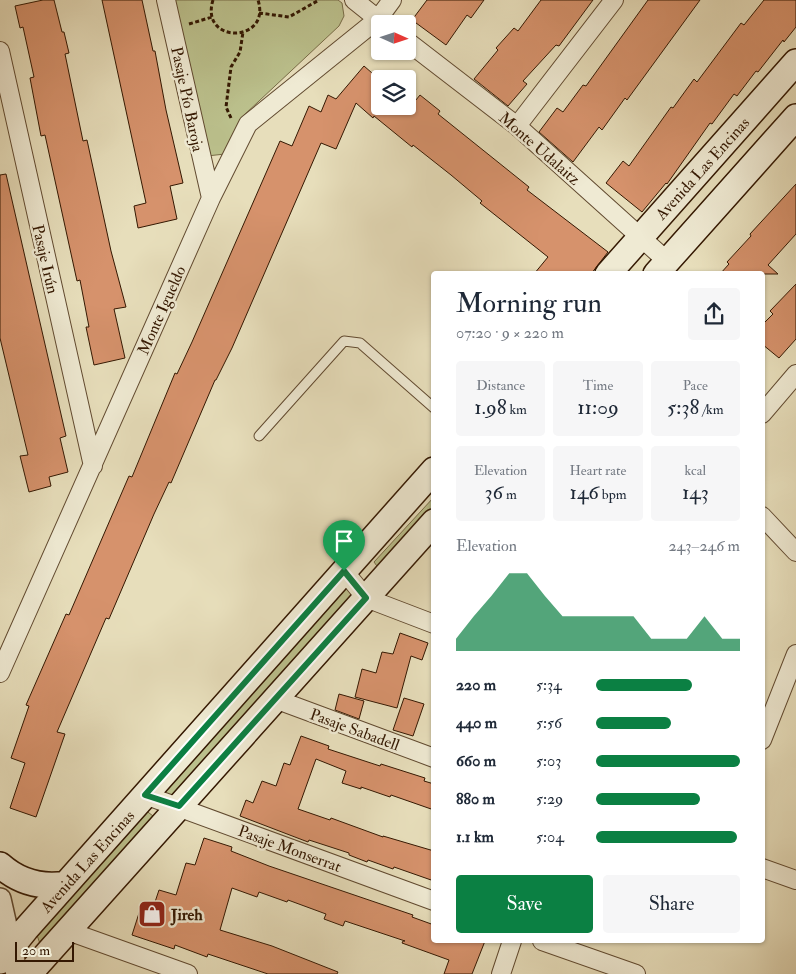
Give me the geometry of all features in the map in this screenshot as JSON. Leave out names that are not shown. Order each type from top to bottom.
[{"type":"main road","name":"Avenida Las Encinas","points":[[611,271],[796,62]]},
{"type":"main road","points":[[662,268],[793,121],[762,101]]},
{"type":"main road","name":"Avenida Las Encinas","points":[[5,954],[431,473]]},
{"type":"main road","name":"Avenida Las Encinas","points":[[29,974],[431,525]]},
{"type":"main road","points":[[0,865],[12,875],[27,882],[45,886],[66,884]]},
{"type":"street","name":"Pasaje Pío Baroja","points":[[166,0],[211,198]]},
{"type":"street","points":[[354,0],[373,15]]},
{"type":"street","name":"Monte Igueldo","points":[[384,15],[392,0]]},
{"type":"street","points":[[517,126],[614,0]]},
{"type":"street","name":"Monte Igueldo","points":[[0,673],[211,198],[248,124],[371,29]]},
{"type":"street","name":"Monte Udalaitz","points":[[416,48],[517,126],[640,238],[662,268]]},
{"type":"street","name":"Pasaje Irún","points":[[0,51],[4,95],[93,466]]},
{"type":"street","points":[[765,410],[796,374]]},
{"type":"street","points":[[765,519],[796,552]]},
{"type":"street","points":[[344,571],[366,598],[431,623]]},
{"type":"street","points":[[765,732],[796,654]]},
{"type":"street","name":"Pasaje Sabadell","points":[[276,699],[431,757]]},
{"type":"street","name":"Pasaje Monserrat","points":[[145,795],[431,901]]},
{"type":"street","points":[[765,869],[796,880]]},
{"type":"street","points":[[0,899],[5,954],[17,974]]},
{"type":"street","points":[[68,931],[188,974]]},
{"type":"street","points":[[501,974],[511,943]]},
{"type":"street","points":[[548,943],[636,974]]},
{"type":"lane","points":[[259,436],[344,341],[360,343],[431,405]]},
{"type":"path","points":[[213,0],[212,17],[222,30],[229,33],[243,32],[252,28],[257,21],[259,13],[258,0]]},
{"type":"path","points":[[259,13],[288,17],[319,0]]},
{"type":"path","points":[[172,28],[212,17]]},
{"type":"path","points":[[234,123],[226,106],[231,67],[240,52],[243,32]]},
{"type":"green space","points":[[175,0],[338,0],[342,3],[344,16],[339,26],[243,116],[225,154],[207,156]]},
{"type":"green space","points":[[431,500],[431,518],[382,573],[374,562]]},
{"type":"green space","points":[[344,571],[366,598],[179,807],[145,795]]},
{"type":"green space","points":[[144,809],[153,816],[40,944],[36,932]]},
{"type":"building","points":[[43,0],[54,0],[62,32],[64,32],[69,53],[65,54],[83,141],[87,140],[111,251],[126,307],[114,309],[125,358],[94,365],[86,327],[89,327],[80,280],[77,281],[45,135],[41,136],[30,78],[34,77],[23,27],[20,28],[15,6]]},
{"type":"building","points":[[102,0],[142,0],[153,51],[155,51],[183,183],[170,186],[177,219],[138,228],[134,206],[146,203]]},
{"type":"building","points":[[427,0],[484,0],[471,18],[467,15],[446,45],[416,23],[416,15]]},
{"type":"building","points":[[541,0],[593,0],[559,46],[556,45],[523,81],[527,84],[508,106],[474,79],[498,50],[496,48],[514,28],[518,31]]},
{"type":"building","points":[[648,0],[700,0],[627,100],[625,98],[602,130],[599,127],[573,162],[539,132],[557,108],[563,112],[583,85],[586,86]]},
{"type":"building","points":[[764,0],[796,0],[796,27],[784,42],[783,40],[758,72],[756,71],[737,96],[734,94],[712,124],[710,123],[667,184],[642,212],[606,183],[623,161],[629,166],[671,107],[673,108],[694,79],[697,82],[741,23],[744,25]]},
{"type":"building","points":[[364,66],[371,72],[371,115],[416,115],[416,100],[420,95],[440,111],[438,114],[529,187],[527,190],[608,252],[593,271],[536,271],[548,257],[480,203],[482,201],[451,175],[374,116],[373,118],[356,103],[336,149],[321,143],[171,483],[169,482],[154,514],[109,619],[106,618],[57,732],[65,734],[36,817],[10,808],[25,763],[11,758],[29,706],[26,705],[66,614],[69,615],[129,476],[132,477],[175,373],[177,374],[192,342],[280,141],[292,146],[309,106],[321,112],[328,95],[336,99]]},
{"type":"building","points":[[6,174],[66,436],[60,438],[68,472],[49,477],[51,486],[29,492],[20,456],[28,455],[0,338],[0,175]]},
{"type":"building","points":[[796,184],[796,234],[768,265],[778,274],[765,274],[765,271],[723,271],[729,264],[727,262],[751,236],[750,234]]},
{"type":"building","points":[[796,284],[796,339],[779,358],[765,346],[765,322],[773,314],[770,311]]},
{"type":"building","points":[[400,633],[428,643],[422,660],[411,656],[397,708],[355,697],[362,669],[376,673],[382,652],[393,654]]},
{"type":"building","points":[[339,694],[364,701],[359,719],[335,710]]},
{"type":"building","points":[[404,698],[424,704],[413,736],[393,730]]},
{"type":"building","points":[[301,736],[329,746],[328,749],[425,778],[424,781],[431,783],[431,809],[391,795],[390,797],[342,783],[346,771],[316,759],[298,809],[330,820],[331,818],[383,837],[431,850],[431,880],[394,867],[393,869],[368,860],[367,862],[349,855],[349,853],[309,840],[308,842],[240,816],[246,800],[253,803],[262,781],[276,786],[284,763],[290,765]]},
{"type":"building","points":[[204,838],[232,847],[231,851],[269,866],[413,915],[412,917],[431,924],[431,943],[484,943],[472,974],[444,974],[449,960],[402,943],[405,941],[345,921],[343,926],[324,919],[326,914],[288,900],[287,902],[259,892],[257,897],[232,888],[220,930],[272,946],[338,972],[337,974],[268,974],[208,954],[207,957],[175,945],[174,949],[132,935],[140,910],[151,914],[159,890],[176,895],[186,863],[195,865]]},
{"type":"place","name":"Jireh","points":[[152,914]]},
{"type":"route","points":[[344,571],[366,598],[179,806],[145,795],[245,684],[344,571]]}]
